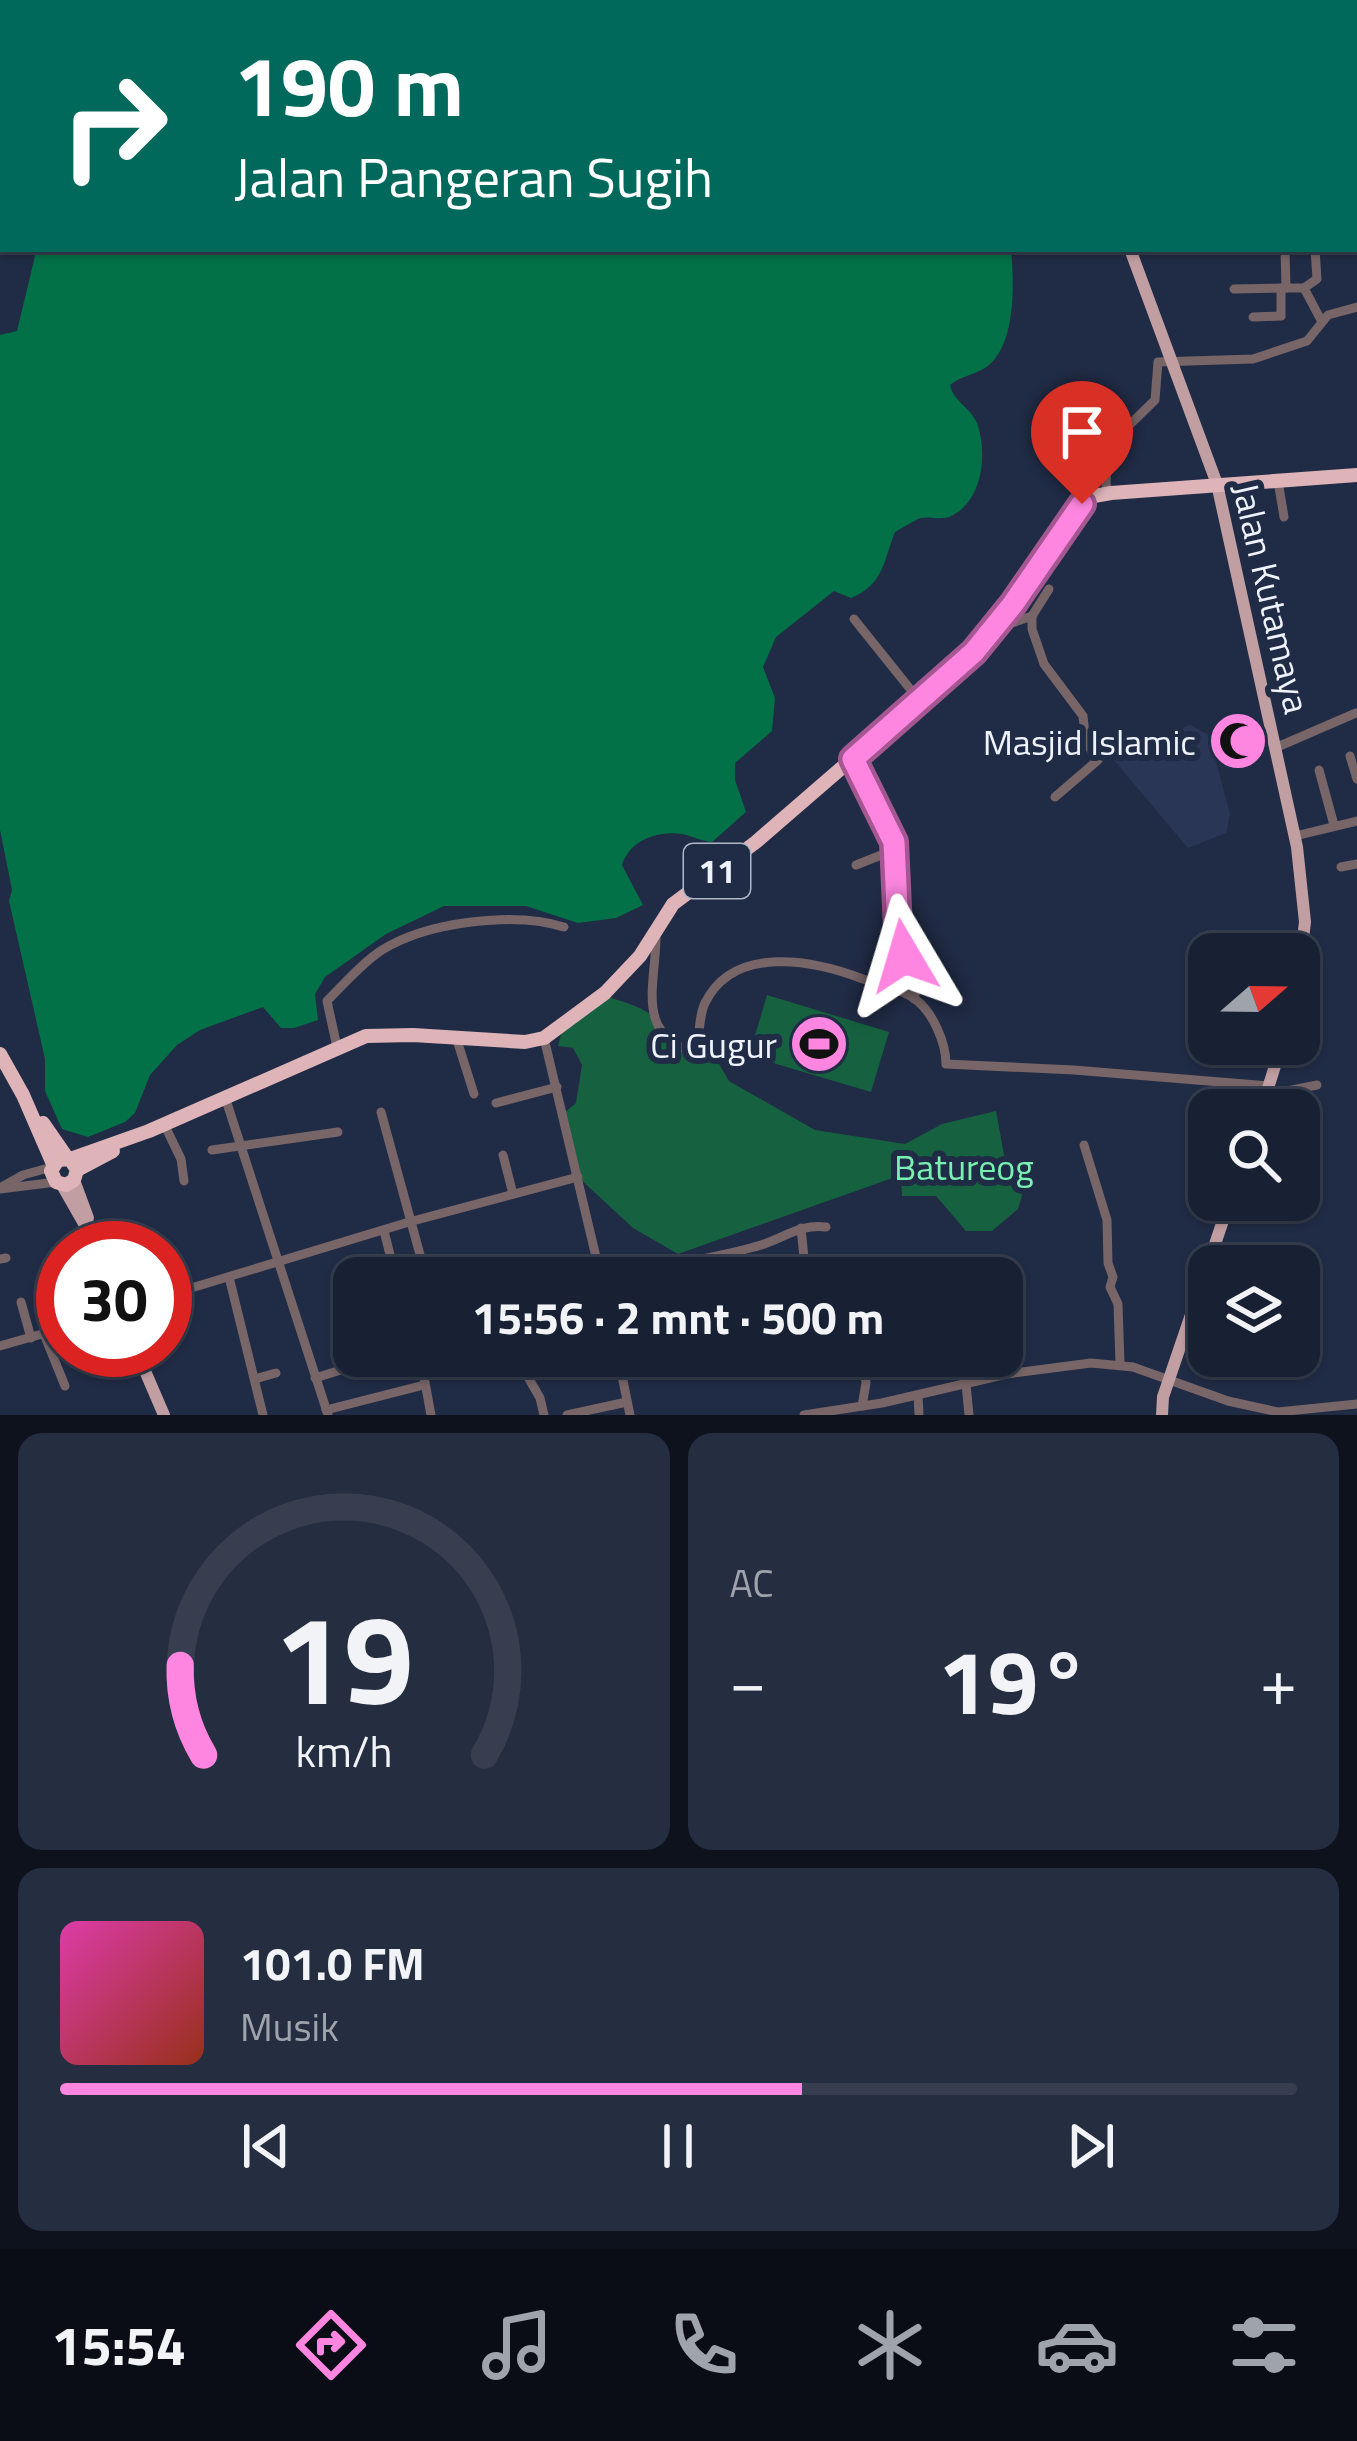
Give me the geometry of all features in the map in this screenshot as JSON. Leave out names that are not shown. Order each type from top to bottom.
[{"type":"highway","points":[[1082,504],[1111,493],[1357,476]]},
{"type":"highway","name":"11","points":[[544,1038],[622,977],[674,904],[756,842],[964,662],[1001,621],[1082,504]]},
{"type":"highway","points":[[0,1054],[64,1171],[337,1047],[379,1034],[526,1042],[544,1038]]},
{"type":"main road","name":"Jalan Kutamaya","points":[[1131,252],[1217,484],[1295,836],[1304,933]]},
{"type":"main road","points":[[64,1171],[86,1221]]},
{"type":"main road","points":[[1162,1415],[1163,1397],[1223,1221]]},
{"type":"main road","points":[[148,1377],[164,1415]]},
{"type":"street","points":[[1253,317],[1281,316],[1285,252]]},
{"type":"street","points":[[1234,289],[1304,287],[1317,280],[1316,252]]},
{"type":"street","points":[[1304,287],[1322,322]]},
{"type":"street","points":[[1082,504],[1125,427],[1155,400],[1157,362],[1264,356],[1307,341],[1330,313],[1357,307]]},
{"type":"street","points":[[1108,452],[1106,482],[1111,493]]},
{"type":"street","points":[[1278,481],[1284,518]]},
{"type":"street","points":[[1001,621],[1018,622],[1032,616],[1049,589]]},
{"type":"street","points":[[1032,616],[1044,664],[1083,716],[1087,743],[1097,760],[1054,796]]},
{"type":"street","points":[[854,619],[919,700]]},
{"type":"street","points":[[1275,748],[1356,713]]},
{"type":"street","points":[[1350,756],[1357,779]]},
{"type":"street","points":[[853,759],[889,826],[898,929],[904,956],[918,982],[914,999]]},
{"type":"street","points":[[1319,770],[1334,825]]},
{"type":"street","points":[[1295,836],[1357,821]]},
{"type":"street","points":[[856,865],[894,850]]},
{"type":"street","points":[[1341,866],[1357,864]]},
{"type":"street","points":[[337,1047],[327,1001],[376,954],[396,942],[424,931],[506,920],[564,927]]},
{"type":"street","points":[[656,927],[652,1016],[670,1042],[694,1052],[704,1005],[716,988],[728,976],[775,960],[844,972],[914,999],[938,1030],[946,1064],[1074,1070],[1250,1089]]},
{"type":"street","points":[[456,1037],[473,1094]]},
{"type":"street","points":[[544,1038],[596,1257]]},
{"type":"street","points":[[1284,1089],[1317,1085]]},
{"type":"street","points":[[496,1102],[556,1087]]},
{"type":"street","points":[[225,1097],[327,1413],[424,1385]]},
{"type":"street","points":[[381,1112],[420,1257]]},
{"type":"street","points":[[164,1124],[181,1159],[184,1181]]},
{"type":"street","points":[[212,1150],[338,1132]]},
{"type":"street","points":[[1084,1145],[1107,1220],[1120,1364]]},
{"type":"street","points":[[503,1155],[513,1194]]},
{"type":"street","points":[[0,1189],[16,1178],[64,1171]]},
{"type":"street","points":[[192,1288],[578,1177]]},
{"type":"street","points":[[801,1228],[804,1257]]},
{"type":"street","points":[[707,1257],[751,1249],[801,1228],[826,1228]]},
{"type":"street","points":[[384,1231],[391,1257]]},
{"type":"street","points":[[229,1277],[263,1415]]},
{"type":"street","points":[[20,1302],[31,1338]]},
{"type":"street","points":[[0,1346],[36,1336]]},
{"type":"street","points":[[804,1415],[1028,1371],[1120,1364],[1228,1401],[1278,1412],[1357,1404]]},
{"type":"street","points":[[315,1378],[333,1372]]},
{"type":"street","points":[[255,1379],[277,1373]]},
{"type":"street","points":[[61,1377],[64,1386]]},
{"type":"street","points":[[424,1377],[431,1415]]},
{"type":"street","points":[[528,1377],[544,1415]]},
{"type":"street","points":[[622,1377],[630,1415]]},
{"type":"street","points":[[862,1406],[865,1377]]},
{"type":"street","points":[[966,1384],[969,1415]]},
{"type":"street","points":[[918,1395],[919,1415]]},
{"type":"street","points":[[567,1415],[627,1402]]},
{"type":"shaded area","points":[[1190,725],[1209,735],[1230,814],[1226,833],[1188,848],[1108,753]]},
{"type":"green space","points":[[33,252],[1011,252],[1013,296],[1008,330],[995,358],[950,385],[974,417],[980,435],[982,462],[976,489],[949,517],[921,518],[895,532],[881,571],[862,592],[851,598],[834,591],[776,637],[763,667],[775,698],[772,731],[735,763],[735,780],[746,812],[712,842],[673,833],[637,844],[622,865],[643,905],[616,918],[578,923],[526,906],[444,906],[386,934],[325,977],[315,994],[318,1020],[281,1028],[263,1007],[200,1030],[177,1045],[150,1075],[135,1113],[88,1137],[62,1129],[45,1091],[45,1059],[9,901],[12,890],[0,830],[0,335],[17,331]]},
{"type":"green space","name":"Batureog","points":[[600,994],[647,1012],[684,1047],[715,1057],[729,1081],[815,1130],[905,1144],[942,1124],[996,1111],[1009,1182],[1023,1192],[1018,1209],[992,1231],[966,1231],[936,1196],[902,1196],[901,1175],[678,1254],[633,1228],[578,1177],[564,1113],[576,1103],[582,1065],[573,1048],[558,1046],[565,1020]]},
{"type":"green space","name":"Ci Gugur","points":[[767,995],[889,1032],[871,1092],[749,1056]]},
{"type":"place","name":"Masjid Islamic","points":[[1238,741]]},
{"type":"place","name":"Ci Gugur","points":[[819,1044]]},
{"type":"route","points":[[904,956],[898,929],[894,842],[853,759],[974,652],[1082,504]]}]
